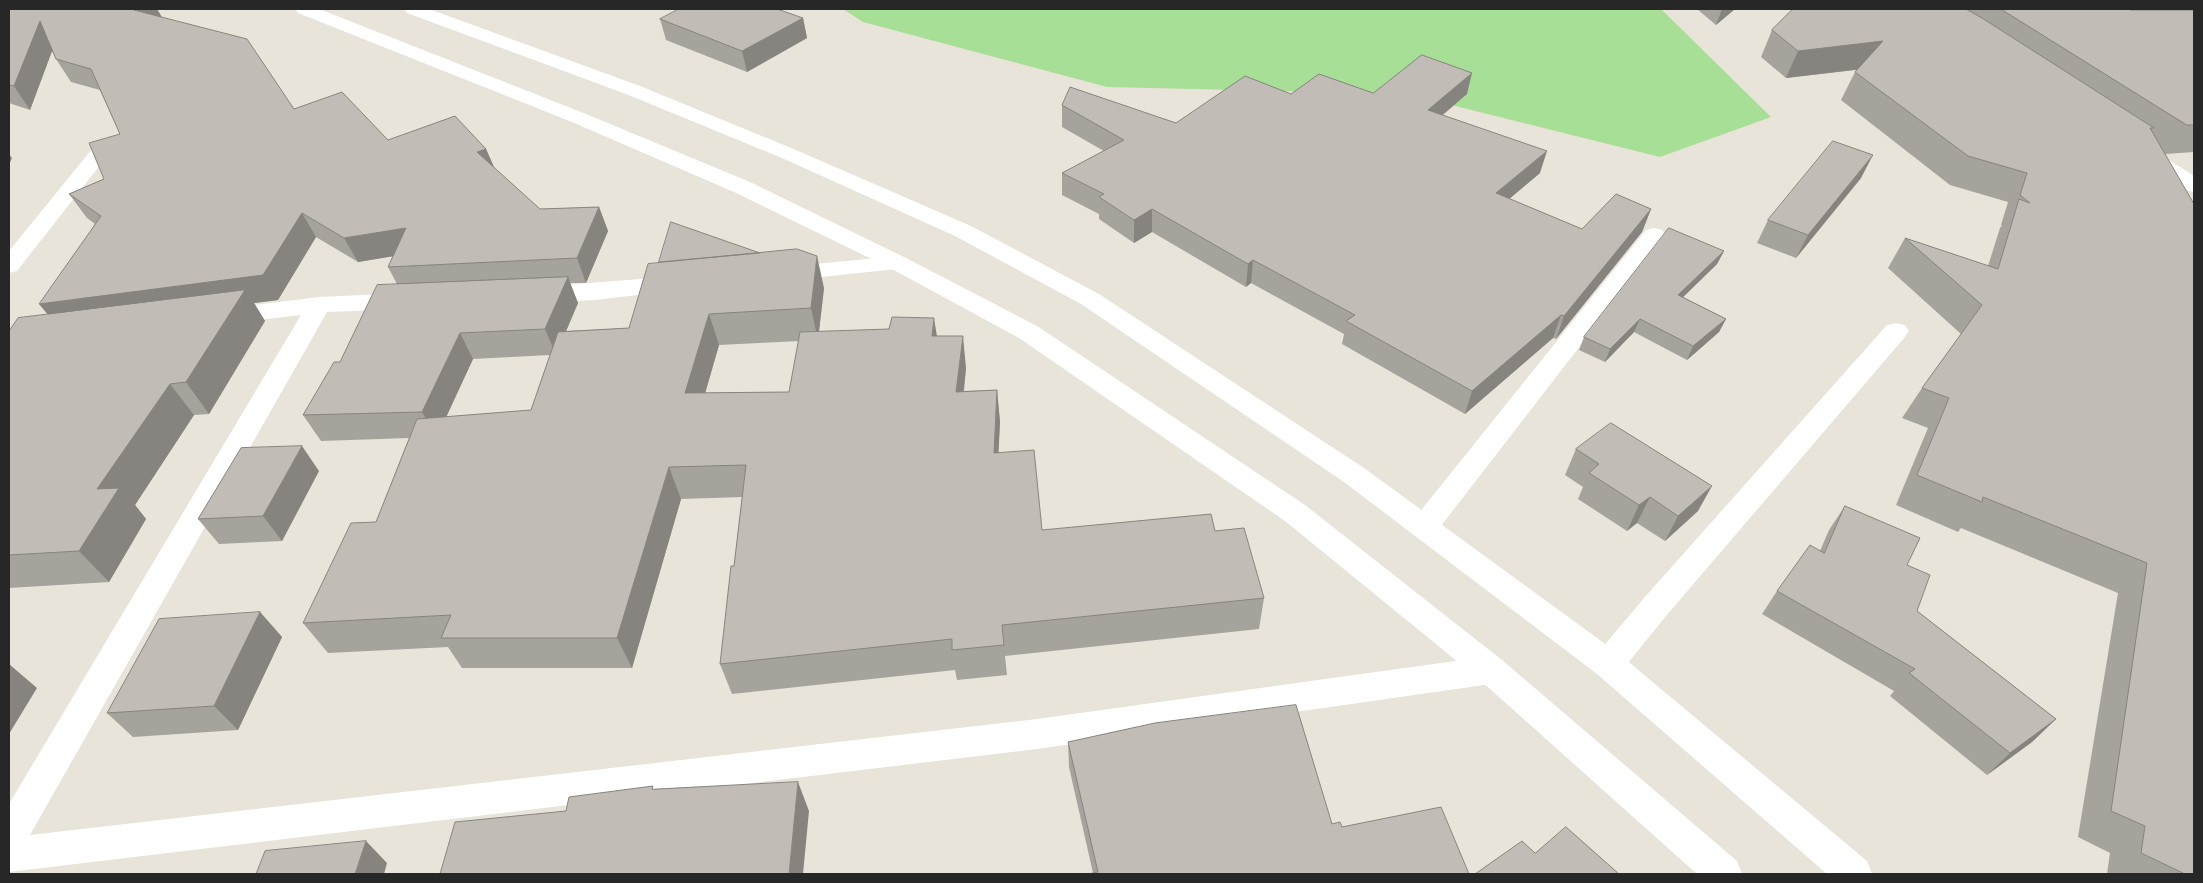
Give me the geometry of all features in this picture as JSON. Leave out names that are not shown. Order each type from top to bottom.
[{"type":"street","points":[[304,9],[579,118],[742,187],[898,263],[1028,332],[1295,513],[1491,670],[1724,874]]},
{"type":"street","points":[[413,9],[633,90],[789,154],[963,231],[1090,299],[1354,475],[1608,664],[1854,874]]},
{"type":"street","points":[[2129,142],[2194,186]]},
{"type":"street","points":[[9,266],[104,146]]},
{"type":"street","points":[[1424,527],[1654,235]]},
{"type":"street","points":[[761,276],[898,263]]},
{"type":"street","points":[[516,296],[595,292],[702,282]]},
{"type":"street","points":[[205,318],[319,304],[428,300]]},
{"type":"street","points":[[9,837],[319,304]]},
{"type":"street","points":[[1608,664],[1655,607],[1896,332]]},
{"type":"street","points":[[9,855],[1037,734],[1491,670]]},
{"type":"green space","points":[[843,9],[1661,9],[1771,117],[1660,157],[1407,94],[1107,87],[863,22]]},
{"type":"building","points":[[9,9],[136,9],[134,10],[247,39],[294,109],[342,92],[388,140],[455,116],[486,149],[477,152],[540,209],[599,207],[577,258],[388,267],[406,228],[344,238],[302,213],[263,275],[39,304],[101,216],[69,194],[104,179],[89,143],[120,134],[91,69],[56,59],[40,21],[14,86],[9,85]]},
{"type":"building","points":[[679,9],[777,9],[803,18],[742,51],[660,19]]},
{"type":"building","points":[[1793,9],[1966,9],[2154,128],[2150,128],[2194,204],[2194,874],[2185,874],[2141,853],[2145,826],[2111,811],[2147,563],[1983,497],[1982,502],[1917,475],[1949,398],[1922,388],[1982,305],[1905,238],[1998,269],[2019,199],[2030,203],[2020,195],[2027,173],[1968,156],[1855,72],[1883,41],[1798,51],[1772,30]]},
{"type":"building","points":[[2001,9],[2194,10],[2194,125],[2187,125]]},
{"type":"building","points":[[1422,55],[1472,73],[1428,110],[1547,151],[1496,193],[1582,229],[1616,194],[1651,209],[1564,316],[1561,315],[1472,391],[1346,321],[1355,315],[1253,260],[1248,264],[1152,209],[1134,220],[1099,197],[1104,194],[1062,173],[1124,140],[1062,105],[1070,87],[1176,123],[1245,76],[1291,94],[1319,74],[1373,93]]},
{"type":"building","points":[[1833,141],[1873,155],[1808,235],[1768,220]]},
{"type":"building","points":[[671,222],[760,253],[659,262]]},
{"type":"building","points":[[1669,228],[1724,251],[1678,295],[1726,319],[1693,346],[1640,319],[1610,349],[1584,337]]},
{"type":"building","points":[[797,249],[817,256],[811,308],[709,314],[685,393],[789,392],[800,332],[889,329],[892,317],[934,318],[932,336],[963,336],[956,392],[997,390],[994,453],[1034,450],[1042,530],[1211,514],[1215,531],[1244,528],[1264,598],[1002,625],[1004,645],[952,650],[952,639],[720,664],[731,566],[734,566],[746,465],[669,467],[617,638],[441,638],[451,615],[303,623],[351,523],[376,522],[417,419],[531,410],[558,332],[629,328],[648,264]]},
{"type":"building","points":[[568,277],[545,329],[460,333],[422,412],[303,415],[334,362],[340,362],[377,285]]},
{"type":"building","points":[[245,290],[186,382],[170,384],[97,489],[119,488],[79,551],[9,555],[9,331],[18,318]]},
{"type":"building","points":[[1611,423],[1712,486],[1678,516],[1650,497],[1639,505],[1589,473],[1599,464],[1576,449]]},
{"type":"building","points":[[302,446],[263,516],[198,519],[241,448]]},
{"type":"building","points":[[1845,506],[1920,538],[1907,565],[1930,575],[1917,611],[2056,719],[2010,753],[1909,673],[1915,669],[1777,591],[1810,545],[1824,553]]},
{"type":"building","points":[[260,612],[214,706],[107,713],[159,619]]},
{"type":"building","points":[[1296,705],[1332,824],[1340,822],[1342,827],[1441,807],[1469,874],[1088,874],[1098,872],[1068,742],[1155,723]]},
{"type":"building","points":[[798,782],[789,874],[440,874],[455,822],[566,811],[569,797],[653,786],[652,789]]},
{"type":"building","points":[[1566,827],[1619,874],[1475,874],[1522,841],[1535,853]]},
{"type":"building","points":[[366,841],[355,874],[256,874],[265,851]]}]
